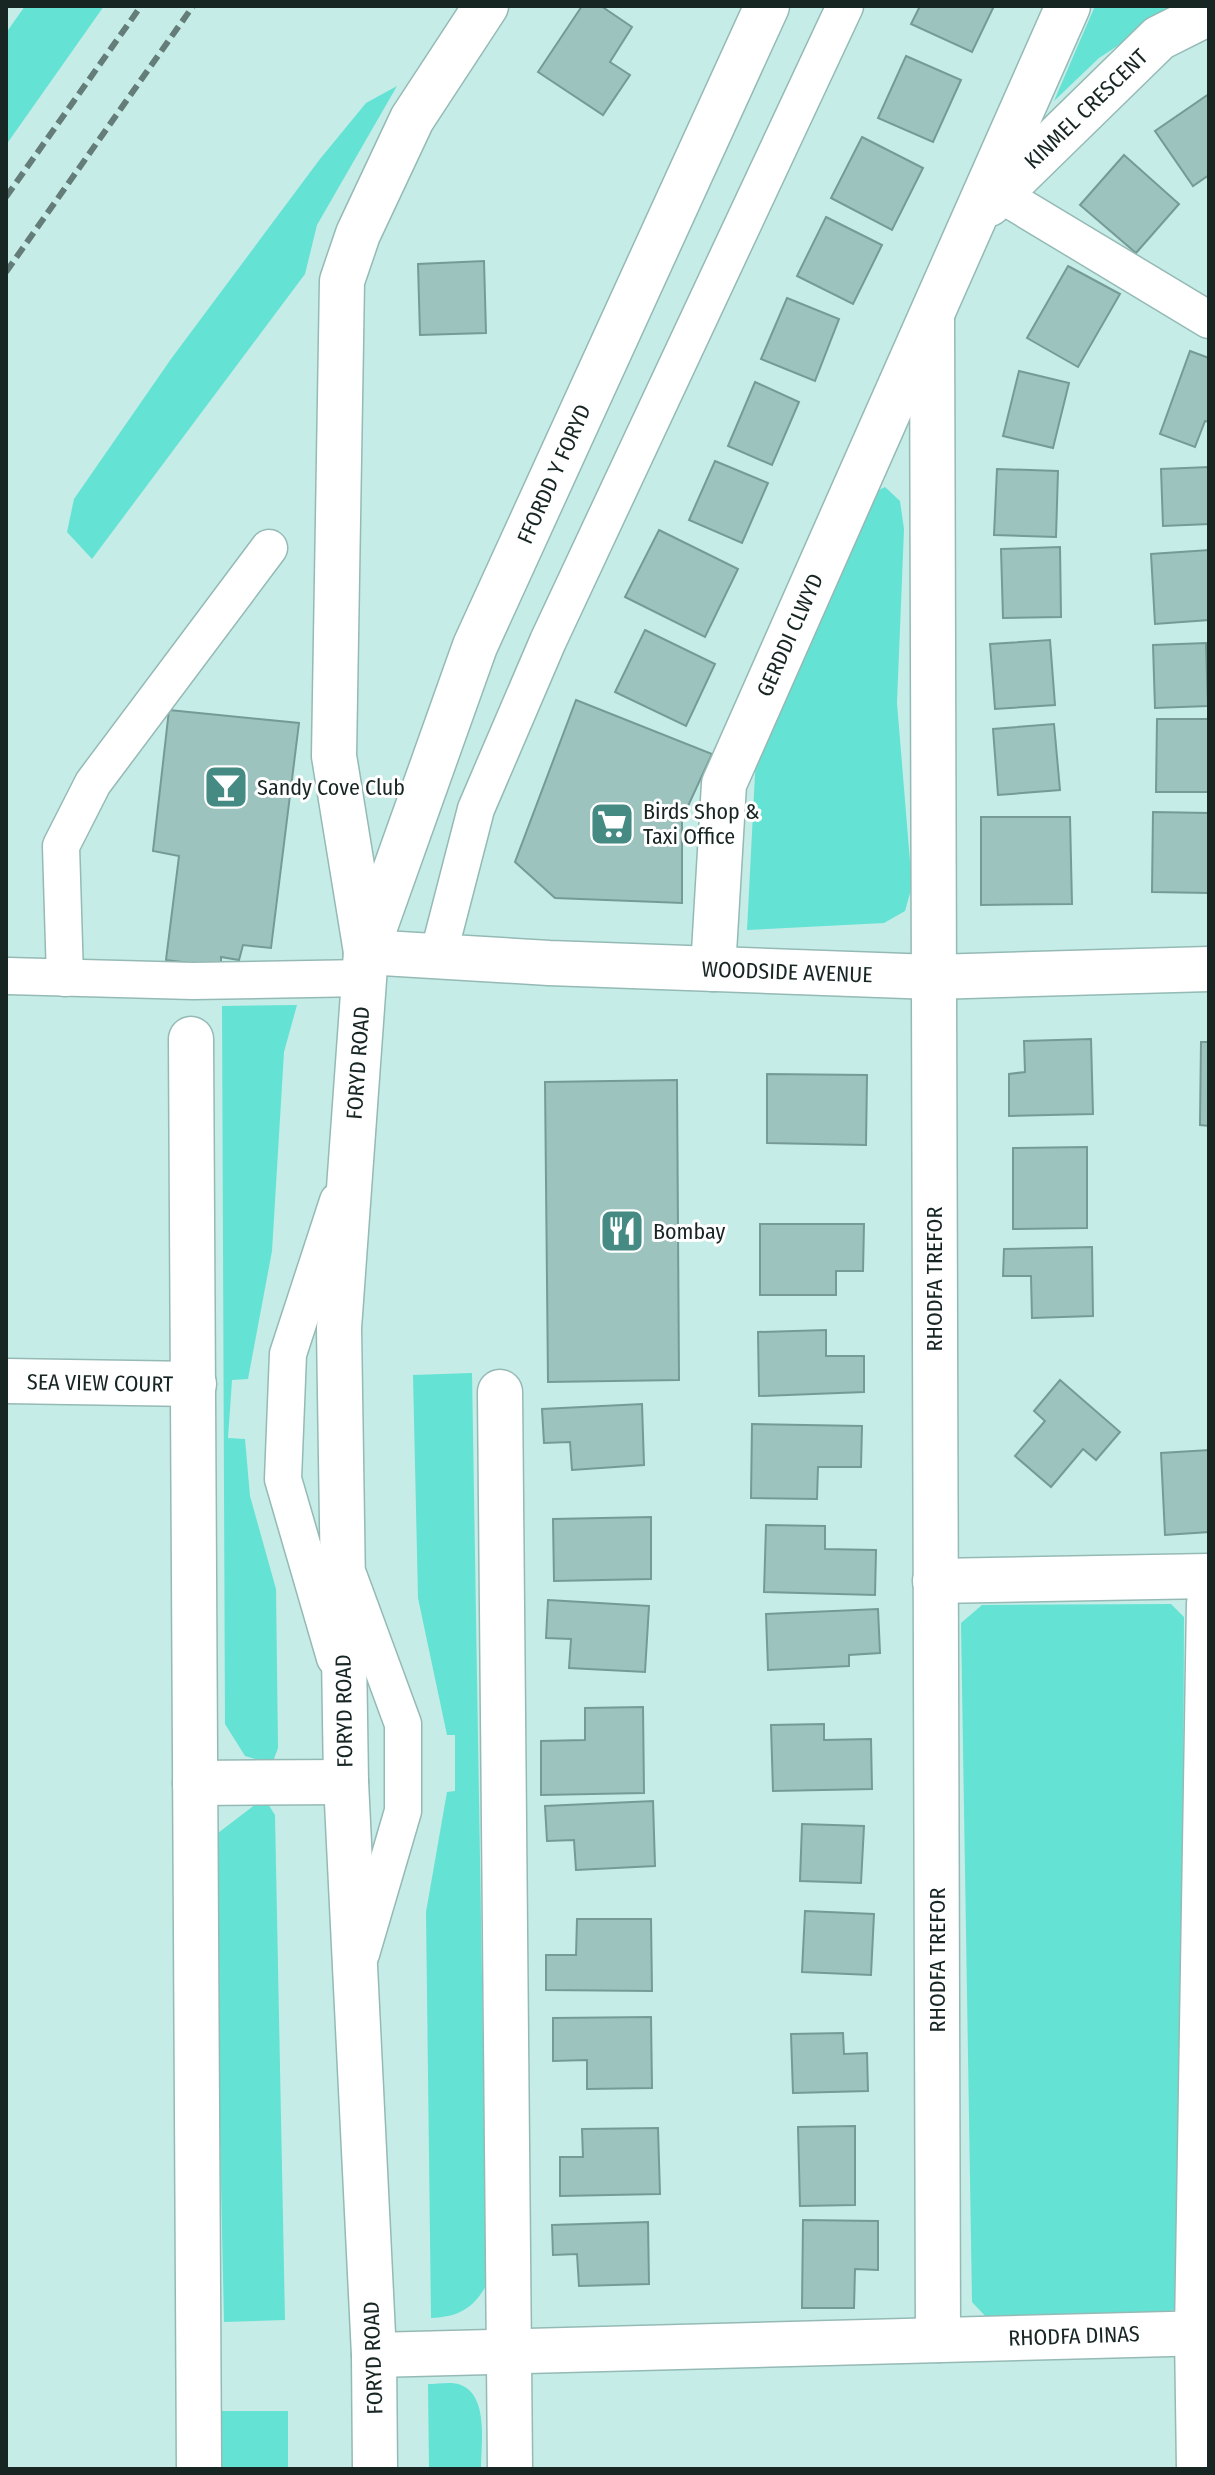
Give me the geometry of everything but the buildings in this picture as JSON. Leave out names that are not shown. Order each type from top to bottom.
[{"type":"street","points":[[365,965],[334,756],[342,281],[358,234],[412,119],[486,6]]},
{"type":"street","name":"FFORDD Y FORYD","points":[[365,965],[475,646],[767,6]]},
{"type":"street","name":"GERDDI CLWYD","points":[[713,969],[724,784],[932,316],[986,207],[1068,6]]},
{"type":"street","name":"KINMEL CRESCENT","points":[[986,207],[1159,38],[1209,13]]},
{"type":"street","name":"GERDDI CLWYD","points":[[932,316],[933,977]]},
{"type":"street","name":"WOODSIDE AVENUE","points":[[365,965],[438,956],[933,977],[1209,969]]},
{"type":"street","name":"FORYD ROAD","points":[[365,965],[339,1328],[346,1782],[374,2355],[375,2469]]},
{"type":"street","name":"RHODFA TREFOR","points":[[933,977],[938,2340]]},
{"type":"street","points":[[191,1039],[199,2469]]},
{"type":"street","name":"SEA VIEW COURT","points":[[6,1381],[194,1384]]},
{"type":"street","points":[[500,1392],[510,2469]]},
{"type":"street","points":[[935,1581],[1209,1576]]},
{"type":"street","points":[[1199,2469],[1203,2333],[1209,1603]]},
{"type":"street","points":[[195,1783],[346,1782]]},
{"type":"street","name":"RHODFA DINAS","points":[[374,2355],[1203,2333]]},
{"type":"lane","points":[[438,956],[476,809],[555,627],[845,6]]},
{"type":"lane","points":[[986,207],[1209,320]]},
{"type":"lane","points":[[65,978],[61,846],[93,783],[269,548]]},
{"type":"lane","points":[[8,976],[193,981],[365,965]]},
{"type":"lane","points":[[344,1686],[283,1479],[288,1354],[352,1159]]},
{"type":"lane","points":[[342,1561],[403,1724],[403,1811],[355,1974]]},
{"type":"green space","points":[[25,6],[104,6],[6,145],[6,33]]},
{"type":"green space","points":[[1095,6],[1178,6],[1099,58],[1054,101]]},
{"type":"green space","points":[[397,86],[317,225],[305,274],[92,559],[67,532],[74,499],[171,359],[320,159],[366,103]]},
{"type":"green space","points":[[885,487],[900,501],[904,529],[897,703],[912,886],[905,911],[884,923],[747,930],[756,755],[871,494]]},
{"type":"green space","points":[[297,1005],[284,1052],[272,1251],[248,1379],[232,1380],[228,1438],[245,1439],[250,1496],[276,1589],[278,1748],[272,1764],[245,1756],[225,1724],[222,1006]]},
{"type":"green space","points":[[472,1373],[487,2284],[465,2310],[450,2316],[431,2318],[426,1912],[447,1792],[455,1791],[455,1735],[447,1735],[418,1598],[413,1375]]},
{"type":"green space","points":[[1171,1604],[1184,1617],[1181,2309],[1131,2317],[989,2320],[972,2302],[961,1623],[982,1605]]},
{"type":"green space","points":[[256,1804],[268,1804],[275,1815],[285,2320],[224,2322],[214,1861],[218,1833]]},
{"type":"green space","points":[[428,2384],[461,2385],[476,2399],[482,2422],[481,2469],[429,2469]]},
{"type":"green space","points":[[222,2411],[288,2411],[288,2469],[222,2469]]},
{"type":"railway","points":[[6,197],[141,6]]},
{"type":"railway","points":[[6,272],[193,6]]},
{"type":"place","name":"Sandy Cove Club","points":[[226,787]]},
{"type":"place","name":"Birds Shop & Taxi Office","points":[[612,824]]},
{"type":"place","name":"Bombay","points":[[622,1231]]}]
